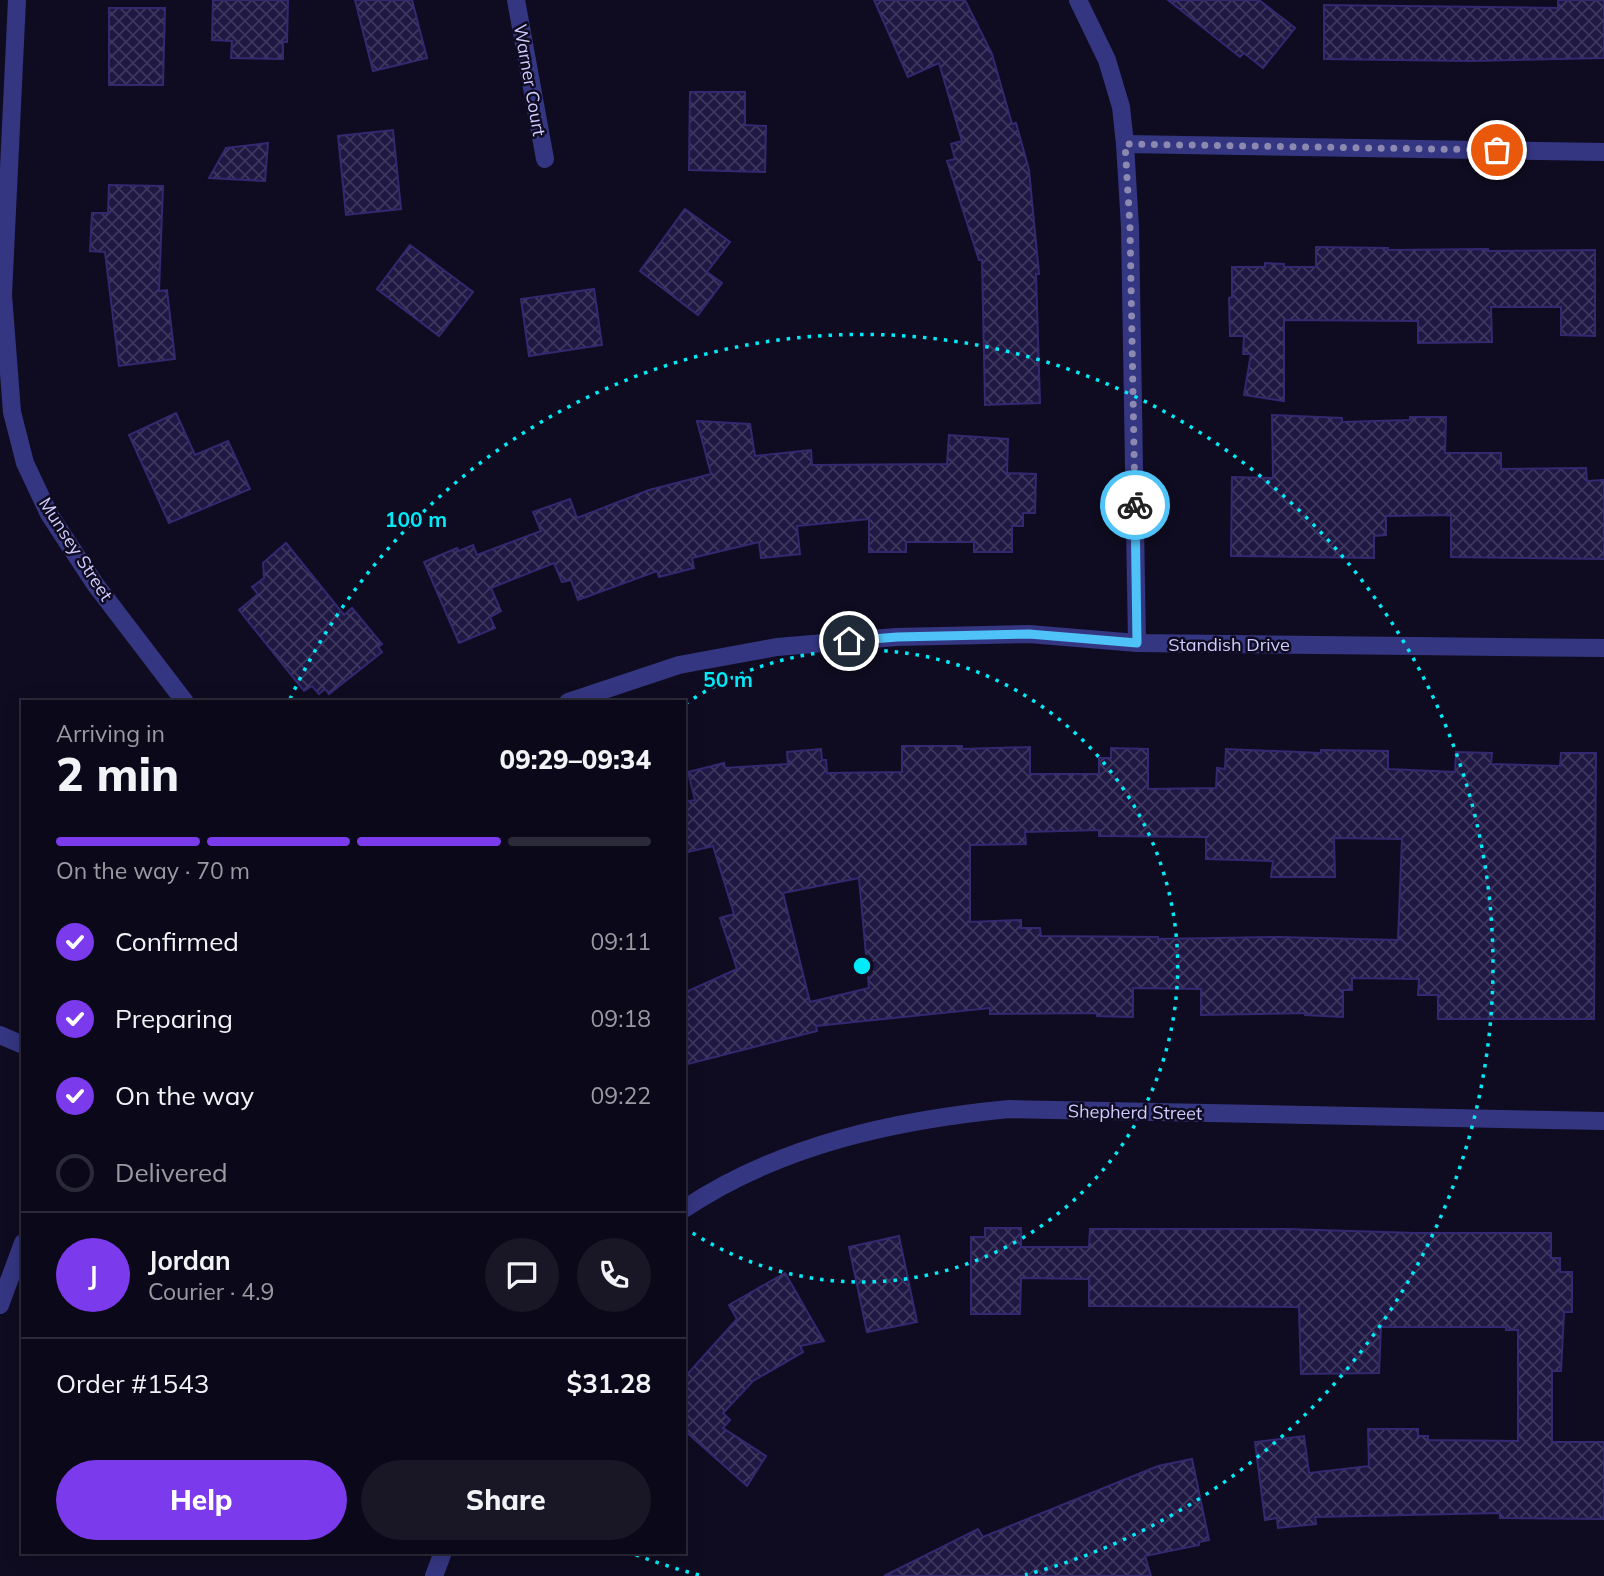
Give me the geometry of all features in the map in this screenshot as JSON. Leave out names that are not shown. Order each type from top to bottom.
[{"type":"street","name":"Munsey Street","points":[[17,0],[3,295],[12,412],[24,463],[49,514],[95,584],[183,700]]},
{"type":"street","name":"Warner Court","points":[[516,0],[545,159]]},
{"type":"street","points":[[1079,0],[1107,60],[1121,107],[1125,144],[1130,227],[1137,643]]},
{"type":"street","points":[[1125,144],[1604,152]]},
{"type":"street","name":"Standish Drive","points":[[574,700],[678,665],[777,647],[897,637],[1029,634],[1137,643],[1604,648]]},
{"type":"street","points":[[0,1035],[21,1044]]},
{"type":"street","name":"Shepherd Street","points":[[686,1208],[710,1192],[802,1149],[945,1115],[1009,1109],[1604,1121]]},
{"type":"street","points":[[0,1305],[21,1248]]},
{"type":"street","points":[[434,1576],[442,1554]]},
{"type":"building","points":[[213,0],[288,0],[287,42],[283,42],[283,59],[231,58],[232,41],[212,40]]},
{"type":"building","points":[[355,0],[412,0],[427,58],[373,71]]},
{"type":"building","points":[[874,0],[965,0],[992,54],[1012,124],[1016,123],[1029,170],[1039,274],[1036,274],[1040,403],[985,405],[982,260],[979,260],[947,161],[955,159],[951,144],[962,141],[939,63],[908,77]]},
{"type":"building","points":[[1168,0],[1259,0],[1295,28],[1263,68],[1244,53],[1240,57]]},
{"type":"building","points":[[1558,0],[1604,0],[1604,58],[1471,61],[1324,59],[1324,5],[1558,8]]},
{"type":"building","points":[[109,8],[165,8],[163,85],[109,85]]},
{"type":"building","points":[[690,92],[745,92],[745,125],[766,126],[765,172],[689,170]]},
{"type":"building","points":[[393,130],[401,209],[346,215],[338,136]]},
{"type":"building","points":[[268,143],[265,181],[209,178],[226,148]]},
{"type":"building","points":[[109,185],[163,186],[159,291],[167,290],[175,359],[119,366],[105,252],[90,251],[92,213],[108,213]]},
{"type":"building","points":[[685,209],[730,242],[707,272],[722,283],[698,315],[640,271]]},
{"type":"building","points":[[410,245],[473,292],[439,336],[377,289]]},
{"type":"building","points":[[1316,247],[1388,250],[1595,250],[1595,336],[1561,335],[1561,307],[1491,307],[1492,342],[1418,343],[1418,321],[1284,320],[1284,401],[1244,395],[1251,354],[1243,354],[1244,336],[1230,336],[1229,298],[1232,297],[1232,267],[1265,267],[1265,263],[1284,264],[1284,267],[1316,267]]},
{"type":"building","points":[[594,289],[602,345],[529,356],[521,299]]},
{"type":"building","points":[[176,413],[195,455],[228,441],[250,489],[169,523],[129,435]]},
{"type":"building","points":[[1272,415],[1342,418],[1342,422],[1446,417],[1445,453],[1501,453],[1501,469],[1586,468],[1587,481],[1604,480],[1604,559],[1451,557],[1451,515],[1386,516],[1386,535],[1374,536],[1374,558],[1231,556],[1232,477],[1273,478]]},
{"type":"building","points":[[697,421],[750,424],[755,456],[811,450],[812,465],[947,464],[949,435],[1008,439],[1007,473],[1036,474],[1035,513],[1023,513],[1023,526],[1012,526],[1012,552],[974,552],[974,542],[906,542],[906,552],[869,552],[869,519],[797,526],[800,554],[761,558],[759,542],[692,558],[694,568],[659,577],[657,571],[578,600],[571,580],[562,582],[554,563],[491,588],[501,611],[490,617],[495,628],[459,643],[424,562],[457,548],[459,551],[473,545],[477,555],[541,531],[533,512],[570,499],[577,518],[649,490],[711,474]]},
{"type":"building","points":[[286,543],[344,615],[352,608],[382,644],[378,647],[382,652],[329,694],[325,689],[319,694],[312,686],[304,691],[239,610],[258,594],[252,587],[264,578],[263,563]]},
{"type":"building","points":[[902,746],[962,746],[962,749],[1030,747],[1030,774],[1099,774],[1099,758],[1111,758],[1111,748],[1148,749],[1148,789],[1216,788],[1217,768],[1225,769],[1226,749],[1321,753],[1321,750],[1388,751],[1388,769],[1455,772],[1456,752],[1492,753],[1491,764],[1560,766],[1561,753],[1596,753],[1594,1019],[1438,1019],[1438,995],[1418,995],[1419,979],[1352,978],[1352,990],[1343,990],[1343,1017],[1305,1013],[1201,1015],[1201,989],[1133,988],[1133,1017],[1097,1016],[1097,1013],[990,1014],[990,1008],[816,1026],[817,1031],[686,1064],[686,992],[737,969],[720,918],[734,914],[713,846],[686,853],[686,802],[695,800],[688,772],[724,763],[725,768],[788,764],[787,752],[821,749],[822,760],[826,760],[827,773],[902,772]],"holes":[[[1099,830],[1099,836],[1206,837],[1206,859],[1273,861],[1271,877],[1335,877],[1334,838],[1402,839],[1398,940],[1041,936],[1040,928],[1021,928],[1021,920],[970,922],[970,845],[1026,844],[1025,832]],[[859,878],[869,988],[810,1002],[783,893]]]},
{"type":"building","points":[[985,1228],[1021,1228],[1021,1247],[1089,1247],[1090,1229],[1551,1233],[1551,1258],[1560,1258],[1560,1272],[1572,1272],[1572,1312],[1564,1312],[1561,1371],[1552,1371],[1552,1442],[1604,1442],[1604,1519],[1500,1518],[1500,1513],[1315,1517],[1316,1524],[1278,1528],[1277,1518],[1265,1520],[1255,1442],[1304,1436],[1309,1473],[1369,1466],[1368,1429],[1418,1429],[1418,1436],[1428,1436],[1428,1440],[1518,1441],[1518,1330],[1506,1330],[1506,1327],[1381,1327],[1379,1373],[1301,1374],[1299,1307],[1089,1306],[1089,1279],[1021,1278],[1020,1314],[971,1314],[971,1237],[985,1237]]},
{"type":"building","points":[[899,1236],[917,1322],[867,1332],[849,1247]]},
{"type":"building","points":[[785,1273],[824,1341],[800,1346],[803,1352],[753,1381],[723,1413],[730,1420],[723,1428],[766,1456],[747,1486],[686,1432],[686,1376],[737,1319],[729,1305]]},
{"type":"building","points":[[1192,1459],[1209,1540],[1199,1542],[1199,1545],[1145,1556],[1151,1576],[884,1576],[978,1529],[983,1537],[1158,1466]]},
{"type":"way so far","points":[[1135,505],[1130,227],[1125,144],[1497,150]]},
{"type":"route","points":[[849,641],[897,637],[1029,634],[1137,643],[1135,505]]}]
